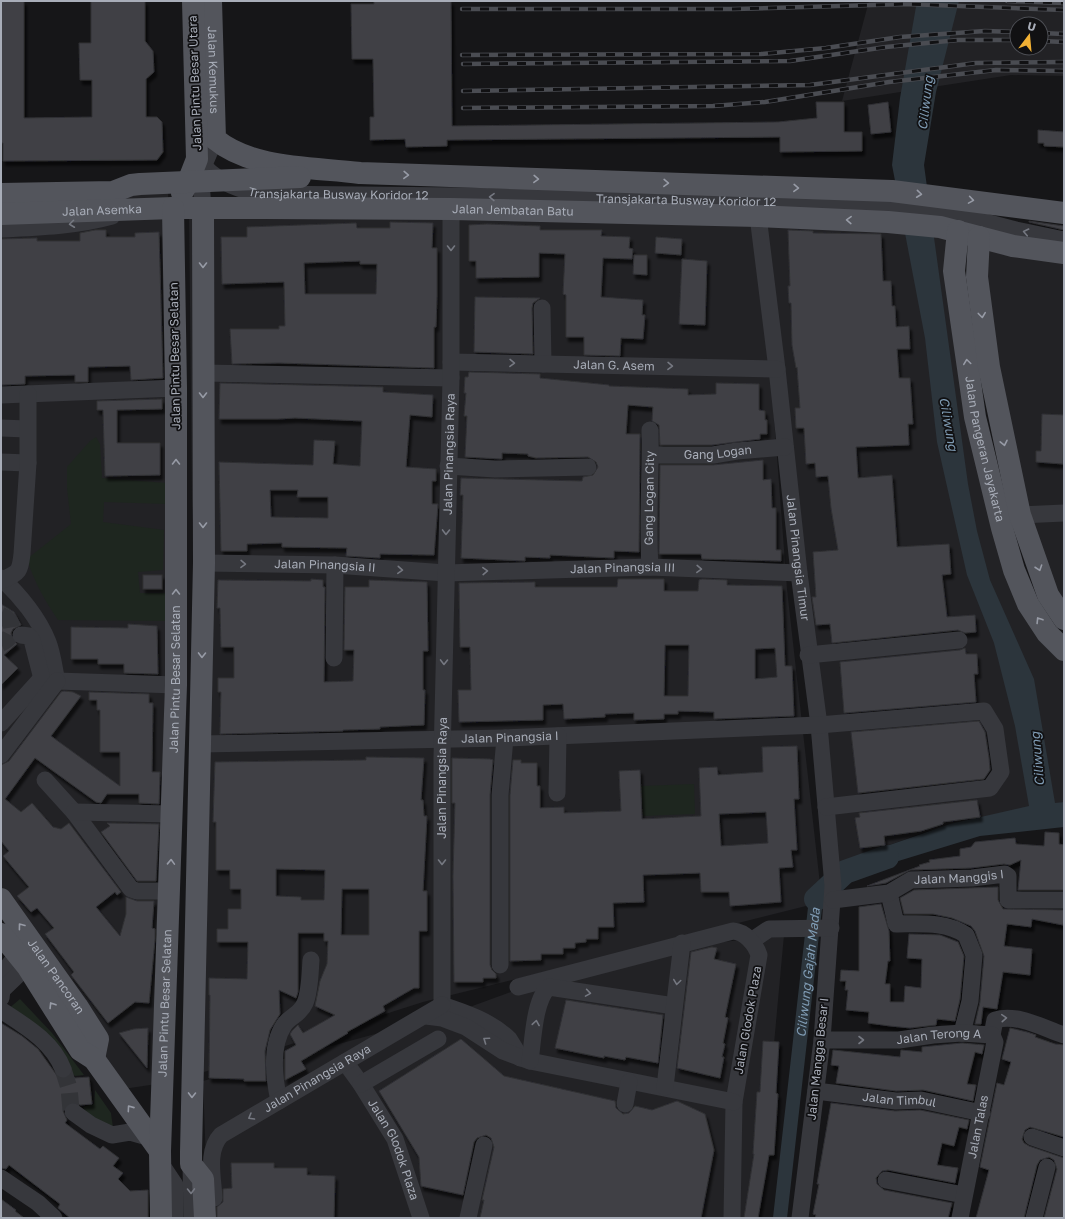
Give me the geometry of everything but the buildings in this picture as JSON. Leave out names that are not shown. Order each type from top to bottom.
[{"type":"main road","name":"Jalan Pintu Besar Utara","points":[[193,1],[202,174]]},
{"type":"main road","name":"Jalan Kemukus","points":[[211,1],[215,140]]},
{"type":"main road","points":[[215,140],[221,145],[239,153],[270,162],[290,166],[360,173],[892,206],[947,216],[997,205],[1064,213]]},
{"type":"main road","name":"Jalan Asemka","points":[[3,205],[113,192],[131,185],[202,174],[360,173]]},
{"type":"main road","points":[[173,208],[202,174]]},
{"type":"main road","name":"Jalan Asemka","points":[[3,205],[137,209]]},
{"type":"main road","points":[[892,206],[947,216],[979,237],[1013,246],[1064,253]]},
{"type":"main road","name":"Jalan Jembatan Batu","points":[[137,209],[451,209],[758,216],[892,206]]},
{"type":"main road","name":"Jalan Pintu Besar Selatan","points":[[161,1218],[158,1151],[170,891],[176,685],[176,388],[173,208]]},
{"type":"main road","points":[[191,1164],[192,1056],[204,563],[203,208]]},
{"type":"main road","name":"Jalan Pangeran Jayakarta","points":[[947,216],[975,417],[1014,570],[1028,604],[1043,627],[1064,650]]},
{"type":"main road","name":"Jalan Pangeran Jayakarta","points":[[979,237],[978,280],[989,367],[1020,515],[1048,594],[1064,619]]},
{"type":"main road","points":[[975,417],[998,414]]},
{"type":"main road","name":"Jalan Pancoran","points":[[1,899],[77,1006],[98,1039],[94,1059]]},
{"type":"main road","name":"Jalan Pancoran","points":[[1,934],[22,960],[80,1050],[94,1059],[158,1151]]},
{"type":"main road","points":[[158,1151],[191,1164],[203,1179],[205,1218]]},
{"type":"street","points":[[203,208],[202,174],[215,140]]},
{"type":"street","name":"Transjakarta Busway Koridor 12","points":[[202,174],[235,188],[259,194],[478,196],[892,206]]},
{"type":"street","points":[[997,205],[1019,217],[1064,224]]},
{"type":"street","name":"Jalan Pinangsia Raya","points":[[214,1218],[211,1156],[221,1134],[442,1006],[443,739],[451,370],[451,209]]},
{"type":"street","name":"Jalan Pinangsia Timur","points":[[758,216],[777,369],[808,655],[819,726],[833,893]]},
{"type":"street","points":[[947,216],[1064,240]]},
{"type":"street","points":[[542,308],[543,364]]},
{"type":"street","name":"Jalan G. Asem","points":[[203,373],[451,370],[543,364],[777,369]]},
{"type":"street","points":[[1,395],[70,394],[176,388]]},
{"type":"street","points":[[28,394],[28,463],[21,567],[18,573],[2,579],[20,597],[39,625],[48,642],[57,681]]},
{"type":"street","points":[[1,428],[27,429]]},
{"type":"street","name":"Gang Logan City","points":[[650,430],[652,463],[648,483],[650,567]]},
{"type":"street","name":"Gang Logan","points":[[651,456],[712,456],[737,451],[785,447]]},
{"type":"street","points":[[1,462],[28,463]]},
{"type":"street","points":[[448,466],[495,469],[588,467]]},
{"type":"street","points":[[1020,515],[1064,513]]},
{"type":"street","name":"Jalan Pinangsia II","points":[[204,563],[335,565],[446,572]]},
{"type":"street","points":[[334,658],[335,565]]},
{"type":"street","name":"Jalan Pinangsia III","points":[[446,572],[650,567],[799,573]]},
{"type":"street","points":[[1,723],[40,680],[41,675],[32,640],[29,636],[21,635]]},
{"type":"street","points":[[808,655],[959,640]]},
{"type":"street","points":[[57,681],[176,685]]},
{"type":"street","points":[[1,755],[57,681]]},
{"type":"street","name":"Jalan Pinangsia I","points":[[200,744],[504,738],[819,726],[984,711],[995,729],[1001,772],[990,788],[826,807]]},
{"type":"street","points":[[557,793],[558,736]]},
{"type":"street","points":[[500,965],[500,795],[504,738]]},
{"type":"street","points":[[45,780],[74,812],[131,889],[137,891],[170,891]]},
{"type":"street","points":[[74,812],[172,814]]},
{"type":"street","name":"Jalan Manggis I","points":[[833,893],[889,892],[911,880],[972,878],[1005,874],[1008,876],[1008,900],[1064,900]]},
{"type":"street","points":[[889,892],[896,924],[937,924],[953,928],[966,935],[974,955],[970,1001],[962,1033]]},
{"type":"street","name":"Jalan Mangga Besar I","points":[[800,1218],[822,1040],[823,928],[833,893]]},
{"type":"street","points":[[518,987],[682,943],[733,931],[740,932],[750,941],[769,929],[823,928]]},
{"type":"street","name":"Jalan Glodok Plaza","points":[[732,1218],[734,1102],[759,955],[757,949],[750,941]]},
{"type":"street","points":[[665,1087],[675,1017],[674,1006],[682,943]]},
{"type":"street","points":[[1,975],[22,960]]},
{"type":"street","points":[[1,998],[2,990],[22,960]]},
{"type":"street","points":[[279,1101],[274,1068],[276,1050],[284,1024],[298,1015],[306,1002],[311,960]]},
{"type":"street","points":[[525,1059],[539,1003],[544,992],[549,987],[674,1006]]},
{"type":"street","points":[[442,1006],[456,1010],[495,1029],[508,1038],[525,1059]]},
{"type":"street","points":[[1,1010],[42,1039],[55,1054],[63,1069]]},
{"type":"street","points":[[426,1016],[442,1018],[466,1027],[502,1051],[525,1059],[629,1082],[665,1087],[734,1102]]},
{"type":"street","name":"Jalan Terong A","points":[[822,1040],[899,1040],[933,1035],[962,1033],[992,1035],[995,1020],[1004,1017],[1014,1018],[1064,1035]]},
{"type":"street","points":[[399,1031],[418,1050]]},
{"type":"street","name":"Jalan Talas","points":[[960,1218],[995,1042],[992,1035]]},
{"type":"street","points":[[362,1084],[438,1038]]},
{"type":"street","name":"Jalan Glodok Plaza","points":[[345,1062],[362,1084],[395,1139],[421,1218]]},
{"type":"street","points":[[625,1104],[629,1082]]},
{"type":"street","name":"Jalan Timbul","points":[[816,1091],[896,1101],[921,1100],[982,1113]]},
{"type":"street","points":[[73,1112],[91,1125],[112,1135],[130,1132],[158,1151],[175,1185],[176,1218]]},
{"type":"street","points":[[1032,1137],[1064,1148]]},
{"type":"street","points":[[468,1218],[484,1145]]},
{"type":"street","points":[[191,1164],[192,1218]]},
{"type":"street","points":[[1034,1218],[1047,1167]]},
{"type":"street","points":[[1,1178],[38,1204],[54,1218]]},
{"type":"street","points":[[886,1180],[964,1195]]},
{"type":"street","points":[[1,1190],[36,1217]]},
{"type":"shaded area","points":[[869,1],[1064,1],[1064,76],[1011,75],[842,101]]},
{"type":"shaded area","points":[[168,183],[171,393],[164,747],[163,1083],[117,1090],[1,914],[1,184]]},
{"type":"shaded area","points":[[189,208],[958,231],[968,368],[1028,604],[1064,650],[1064,802],[928,831],[832,866],[760,232],[787,589],[822,902],[611,955],[784,935],[758,1218],[208,1218],[203,1081],[456,1012],[606,957],[423,1002],[204,1072],[195,1039],[204,777],[192,499]]},
{"type":"shaded area","points":[[979,237],[1064,253],[1064,619],[1020,515]]},
{"type":"shaded area","points":[[96,437],[100,444],[102,478],[167,483],[166,504],[104,502],[103,522],[164,530],[163,570],[138,572],[140,593],[165,593],[165,621],[58,620],[40,591],[27,559],[71,524],[67,488],[67,467],[90,441]]},
{"type":"shaded area","points":[[694,784],[695,814],[643,816],[641,786]]},
{"type":"shaded area","points":[[20,999],[52,1033],[84,1075],[75,1076],[63,1068],[7,1010]]},
{"type":"shaded area","points":[[95,1090],[111,1113],[113,1128],[92,1122],[83,1107],[94,1104]]},
{"type":"water","name":"Ciliwung","points":[[917,1],[959,1],[936,92],[924,165],[968,484],[977,531],[990,580],[1034,679],[1055,803],[1064,802],[1064,827],[980,836],[856,874],[855,857],[950,824],[1029,806],[1015,726],[994,643],[967,575],[937,442],[925,338],[892,165],[900,98]]},
{"type":"waterway","name":"Ciliwung Gajah Mada","points":[[816,899],[845,872],[887,857]]},
{"type":"waterway","name":"Ciliwung Gajah Mada","points":[[780,1218],[816,899]]},
{"type":"tunnel","points":[[1,615],[9,621],[12,629],[9,637],[1,643]]},
{"type":"tunnel","points":[[63,1069],[69,1088],[71,1110],[73,1112]]},
{"type":"railway","points":[[1007,1],[1064,3]]},
{"type":"railway","points":[[462,9],[734,9],[907,4],[1064,10]]},
{"type":"railway","points":[[462,55],[761,54],[826,48],[900,37],[985,31],[1009,32]]},
{"type":"railway","points":[[1049,33],[1064,34]]},
{"type":"railway","points":[[463,64],[790,61],[886,47],[958,40],[1009,40]]},
{"type":"railway","points":[[1049,41],[1064,42]]},
{"type":"railway","points":[[463,91],[810,85],[976,63],[1064,62]]},
{"type":"railway","points":[[463,108],[713,106],[765,102],[889,82],[996,70],[1064,71]]}]
